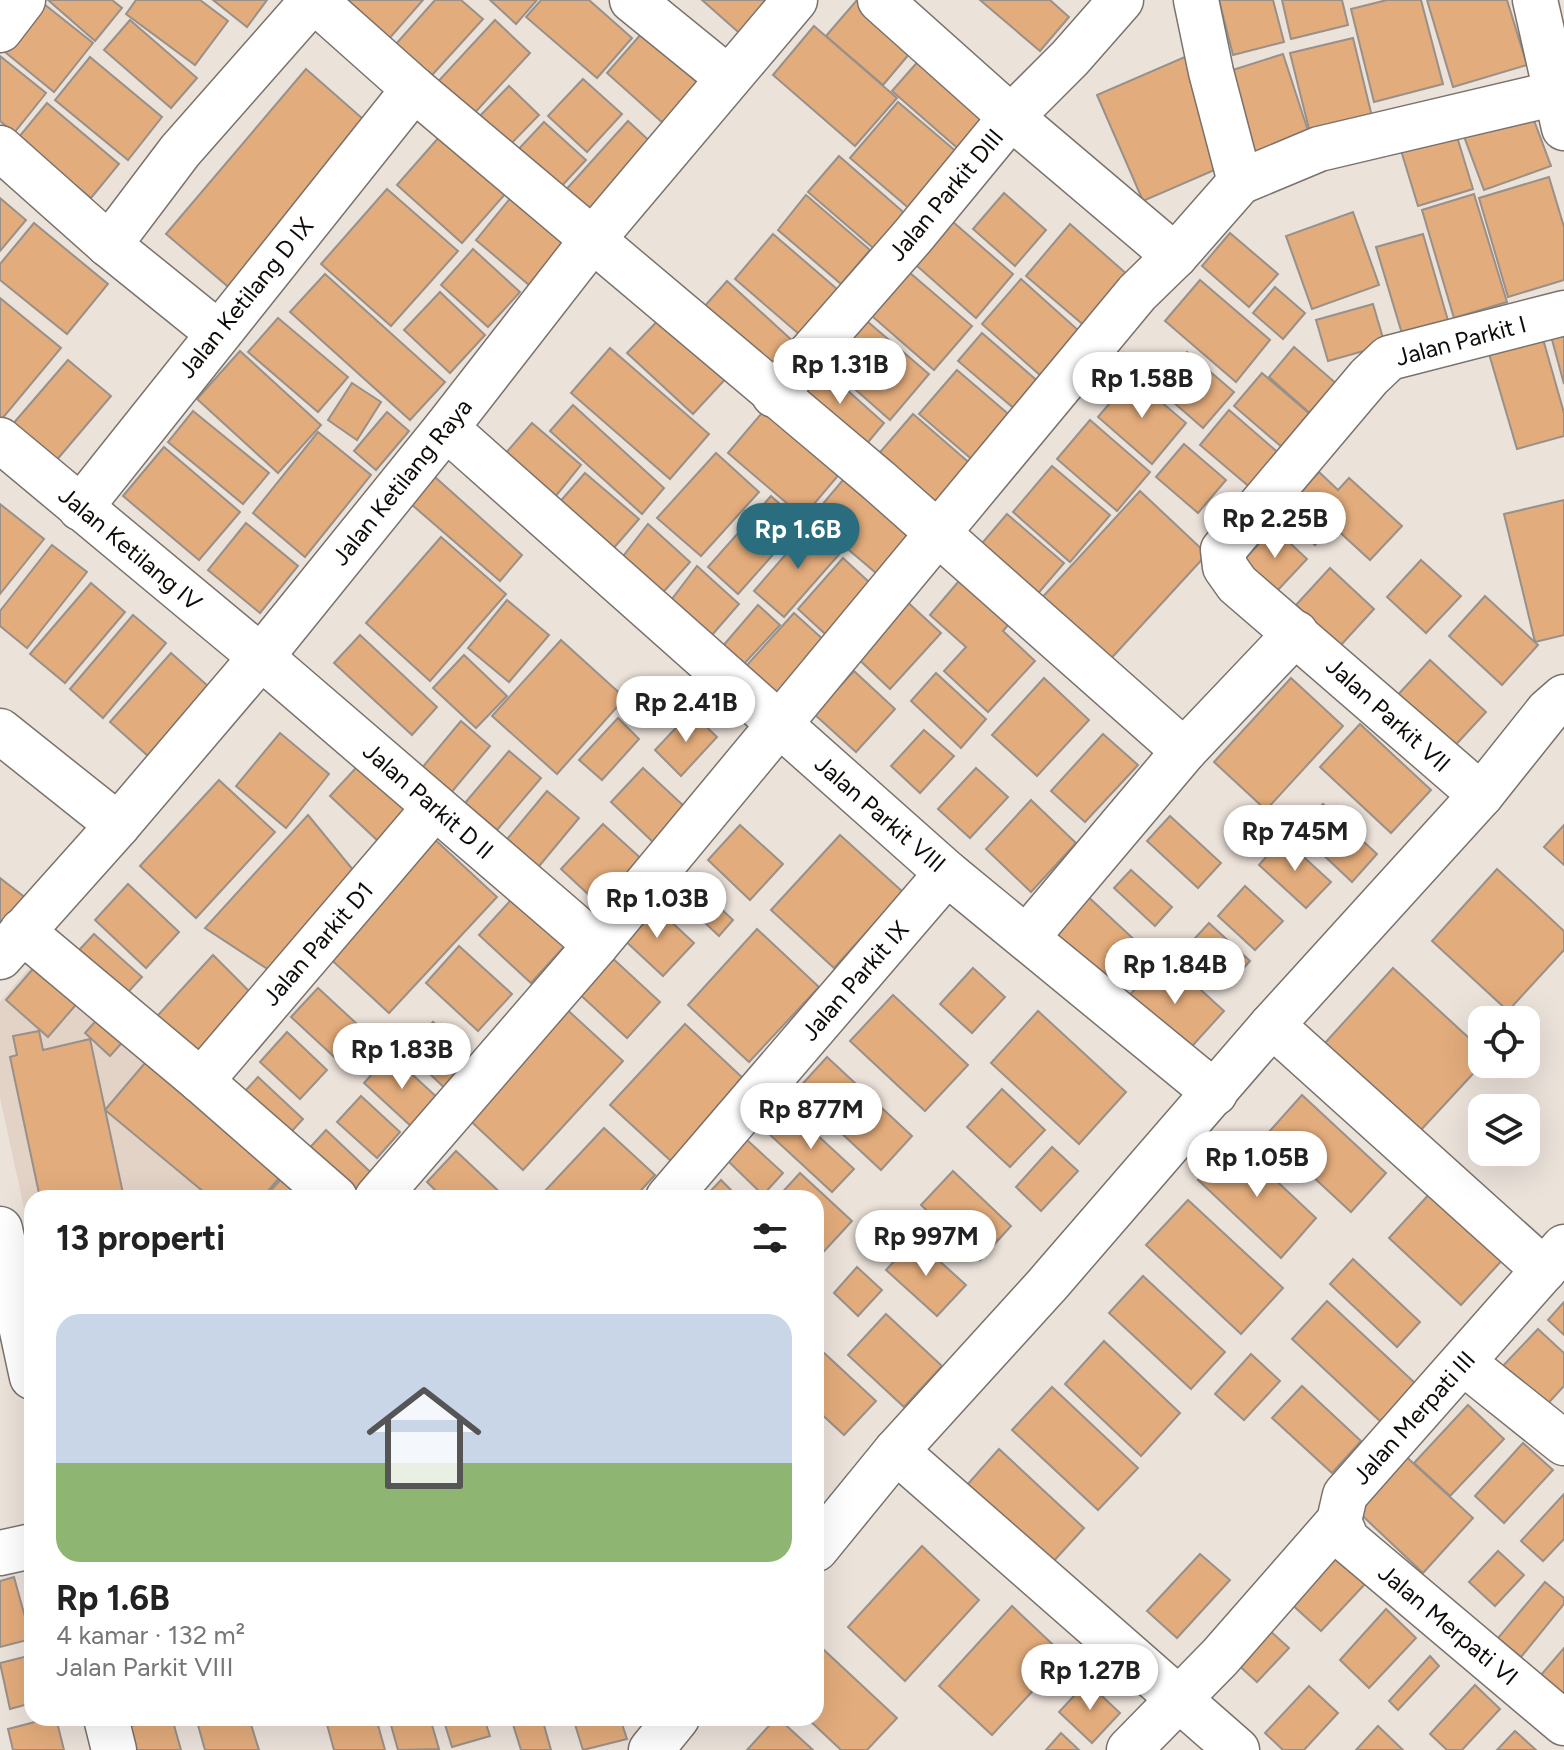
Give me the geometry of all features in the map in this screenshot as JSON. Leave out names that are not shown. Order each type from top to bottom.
[{"type":"street","points":[[0,30],[23,0]]},
{"type":"street","points":[[109,245],[180,151],[314,0],[414,89],[938,532],[1184,751]]},
{"type":"street","points":[[632,0],[728,78]]},
{"type":"street","name":"Jalan Ketilang Raya","points":[[11,944],[118,825],[261,657],[446,428],[593,239],[795,0]]},
{"type":"street","points":[[880,0],[1011,117],[1175,256]]},
{"type":"street","name":"Jalan Parkit DIII","points":[[774,395],[913,236],[1011,117],[1070,58],[1121,0]]},
{"type":"street","points":[[1196,0],[1240,182]]},
{"type":"street","points":[[384,1190],[596,945],[1137,293],[1175,256],[1240,182],[1319,149],[1560,111],[1535,0]]},
{"type":"street","name":"Jalan Ketilang D IX","points":[[80,508],[414,89]]},
{"type":"street","points":[[0,148],[109,245],[218,333]]},
{"type":"street","name":"Jalan Parkit I","points":[[1296,633],[1237,584],[1225,567],[1223,550],[1369,377],[1389,358],[1564,313]]},
{"type":"street","name":"Jalan Parkit VIII","points":[[446,428],[947,873],[1215,1093]]},
{"type":"street","name":"Jalan Ketilang IV","points":[[0,440],[261,657]]},
{"type":"street","points":[[1027,937],[1184,751],[1296,633]]},
{"type":"street","name":"Jalan Parkit VII","points":[[1296,633],[1481,795]]},
{"type":"street","name":"Jalan Parkit D II","points":[[261,657],[596,945]]},
{"type":"street","points":[[824,1539],[896,1451],[1272,1025],[1481,795],[1548,711],[1564,697]]},
{"type":"street","points":[[0,731],[118,825]]},
{"type":"street","name":"Jalan Parkit D1","points":[[201,1081],[435,807]]},
{"type":"street","name":"Jalan Parkit IX","points":[[675,1190],[947,873]]},
{"type":"street","points":[[11,944],[201,1081],[326,1190]]},
{"type":"street","points":[[1272,1025],[1554,1258]]},
{"type":"street","points":[[0,1229],[24,1343]]},
{"type":"street","name":"Jalan Merpati III","points":[[1129,1750],[1220,1657],[1339,1521],[1345,1495],[1554,1258]]},
{"type":"street","points":[[1464,1363],[1564,1443]]},
{"type":"street","points":[[896,1451],[1237,1750]]},
{"type":"street","name":"Jalan Merpati VI","points":[[1339,1521],[1347,1540],[1564,1723]]},
{"type":"street","points":[[0,1553],[24,1548]]},
{"type":"street","points":[[108,1726],[114,1750]]},
{"type":"street","points":[[651,1750],[670,1726]]},
{"type":"shaded area","points":[[37,959],[314,1190],[24,1190],[24,1208],[0,1098],[0,1002]]},
{"type":"building","points":[[39,0],[93,43],[54,92],[0,48]]},
{"type":"building","points":[[48,0],[112,0],[122,8],[95,41]]},
{"type":"building","points":[[136,0],[200,0],[228,21],[195,65],[126,14]]},
{"type":"building","points":[[213,0],[267,0],[247,27]]},
{"type":"building","points":[[343,0],[423,0],[381,48]]},
{"type":"building","points":[[435,0],[461,0],[483,19],[423,85],[388,53]]},
{"type":"building","points":[[490,0],[537,0],[516,24]]},
{"type":"building","points":[[541,0],[589,0],[632,38],[597,78],[526,17]]},
{"type":"building","points":[[702,0],[771,0],[745,38]]},
{"type":"building","points":[[857,0],[876,0],[921,40],[883,85],[826,36]]},
{"type":"building","points":[[980,0],[1050,0],[1069,17],[1040,51]]},
{"type":"building","points":[[1219,0],[1273,0],[1284,42],[1233,55]]},
{"type":"building","points":[[1282,0],[1342,0],[1348,25],[1291,39]]},
{"type":"building","points":[[1387,0],[1421,0],[1443,84],[1374,102],[1351,9]]},
{"type":"building","points":[[1427,0],[1507,0],[1527,65],[1453,87]]},
{"type":"building","points":[[130,20],[197,78],[171,108],[104,50]]},
{"type":"building","points":[[495,20],[530,53],[469,119],[434,86]]},
{"type":"building","points":[[814,26],[897,98],[855,146],[773,75]]},
{"type":"building","points":[[642,33],[708,92],[673,132],[607,73]]},
{"type":"building","points":[[1353,38],[1374,125],[1312,141],[1290,53]]},
{"type":"building","points":[[929,49],[999,109],[962,152],[892,91]]},
{"type":"building","points":[[1283,54],[1313,146],[1246,167],[1217,75]]},
{"type":"building","points":[[0,56],[46,93],[14,133],[0,121]]},
{"type":"building","points":[[1187,56],[1233,162],[1143,201],[1097,95]]},
{"type":"building","points":[[90,57],[162,117],[128,160],[55,100]]},
{"type":"building","points":[[306,69],[371,126],[232,290],[166,234]]},
{"type":"building","points":[[583,79],[622,114],[587,152],[548,116]]},
{"type":"building","points":[[509,86],[539,115],[502,153],[472,124]]},
{"type":"building","points":[[898,102],[958,153],[911,210],[850,158]]},
{"type":"building","points":[[47,103],[119,164],[91,198],[18,138]]},
{"type":"building","points":[[1529,107],[1551,166],[1484,190],[1462,131]]},
{"type":"building","points":[[628,121],[655,146],[590,217],[563,193]]},
{"type":"building","points":[[544,122],[586,160],[557,191],[515,153]]},
{"type":"building","points":[[448,127],[513,185],[462,243],[397,185]]},
{"type":"building","points":[[1454,127],[1473,189],[1418,206],[1399,144]]},
{"type":"building","points":[[839,156],[909,217],[879,253],[808,192]]},
{"type":"building","points":[[1549,177],[1564,227],[1564,280],[1508,297],[1479,198]]},
{"type":"building","points":[[387,189],[458,251],[391,326],[321,264]]},
{"type":"building","points":[[517,190],[570,234],[529,285],[476,240]]},
{"type":"building","points":[[1004,193],[1046,230],[1015,266],[973,229]]},
{"type":"building","points":[[1474,194],[1507,302],[1454,318],[1422,210]]},
{"type":"building","points":[[806,195],[870,250],[841,284],[778,230]]},
{"type":"building","points":[[0,198],[26,220],[0,251]]},
{"type":"building","points":[[1353,212],[1379,285],[1312,309],[1286,236]]},
{"type":"building","points":[[945,215],[1013,274],[976,318],[908,258]]},
{"type":"building","points":[[34,223],[108,284],[67,334],[0,280],[0,264]]},
{"type":"building","points":[[1070,224],[1129,276],[1086,327],[1026,276]]},
{"type":"building","points":[[1230,233],[1278,274],[1249,307],[1202,266]]},
{"type":"building","points":[[773,234],[844,295],[806,340],[735,279]]},
{"type":"building","points":[[1423,234],[1449,324],[1403,337],[1376,247]]},
{"type":"building","points":[[473,249],[520,292],[488,327],[441,285]]},
{"type":"building","points":[[902,266],[972,326],[934,370],[865,310]]},
{"type":"building","points":[[325,274],[445,382],[410,420],[290,312]]},
{"type":"building","points":[[1021,279],[1079,331],[1041,376],[982,324]]},
{"type":"building","points":[[1200,280],[1270,340],[1236,382],[1165,321]]},
{"type":"building","points":[[727,281],[796,344],[766,379],[696,316]]},
{"type":"building","points":[[1275,287],[1305,313],[1283,339],[1253,313]]},
{"type":"building","points":[[440,292],[485,335],[450,373],[404,330]]},
{"type":"building","points":[[0,298],[61,348],[1,420],[0,419]]},
{"type":"building","points":[[1373,304],[1385,345],[1328,361],[1316,320]]},
{"type":"building","points":[[665,313],[730,374],[693,414],[627,353]]},
{"type":"building","points":[[861,316],[929,374],[890,420],[823,361]]},
{"type":"building","points":[[278,318],[348,377],[318,412],[248,352]]},
{"type":"building","points":[[1564,320],[1564,384],[1548,325]]},
{"type":"building","points":[[1541,332],[1564,413],[1564,436],[1517,449],[1487,347]]},
{"type":"building","points":[[982,333],[1048,390],[1024,417],[958,361]]},
{"type":"building","points":[[1294,347],[1338,385],[1312,415],[1269,377]]},
{"type":"building","points":[[610,348],[709,434],[670,479],[571,393]]},
{"type":"building","points":[[240,351],[321,425],[278,473],[197,399]]},
{"type":"building","points":[[1187,352],[1234,392],[1203,428],[1157,388]]},
{"type":"building","points":[[68,360],[111,396],[55,462],[12,425]]},
{"type":"building","points":[[818,364],[884,423],[864,447],[797,390]]},
{"type":"building","points":[[957,370],[1020,424],[982,468],[919,414]]},
{"type":"building","points":[[1262,373],[1311,415],[1283,448],[1234,406]]},
{"type":"building","points":[[1132,377],[1186,423],[1152,464],[1098,417]]},
{"type":"building","points":[[352,383],[381,402],[357,440],[328,420]]},
{"type":"building","points":[[573,405],[664,488],[642,514],[550,431]]},
{"type":"building","points":[[767,407],[841,472],[803,517],[728,453]]},
{"type":"building","points":[[1229,410],[1281,455],[1252,489],[1200,445]]},
{"type":"building","points":[[193,411],[269,473],[243,504],[168,442]]},
{"type":"building","points":[[387,412],[409,431],[376,470],[354,451]]},
{"type":"building","points":[[913,414],[980,472],[943,515],[876,457]]},
{"type":"building","points":[[1090,420],[1150,472],[1117,511],[1057,459]]},
{"type":"building","points":[[532,423],[581,465],[555,497],[505,454]]},
{"type":"building","points":[[318,432],[371,475],[305,557],[253,513]]},
{"type":"building","points":[[1184,444],[1226,480],[1198,513],[1156,477]]},
{"type":"building","points":[[164,447],[240,512],[199,560],[123,496]]},
{"type":"building","points":[[716,453],[759,492],[701,556],[657,518]]},
{"type":"building","points":[[1052,466],[1110,515],[1070,562],[1013,512]]},
{"type":"building","points":[[1319,472],[1338,490],[1349,478],[1402,526],[1370,560],[1333,526],[1315,545],[1281,513]]},
{"type":"building","points":[[585,473],[639,519],[612,550],[558,504]]},
{"type":"building","points":[[848,474],[920,536],[882,578],[811,518]]},
{"type":"building","points":[[435,477],[522,555],[500,581],[411,504]]},
{"type":"building","points":[[1140,491],[1207,554],[1106,664],[1038,602]]},
{"type":"building","points":[[771,496],[801,523],[738,594],[708,567]]},
{"type":"building","points":[[1564,500],[1564,635],[1535,642],[1504,514]]},
{"type":"building","points":[[0,504],[44,539],[0,594]]},
{"type":"building","points":[[1007,514],[1064,563],[1035,597],[978,548]]},
{"type":"building","points":[[246,523],[298,566],[260,613],[208,570]]},
{"type":"building","points":[[648,524],[690,562],[650,607],[610,573]]},
{"type":"building","points":[[812,524],[842,551],[784,617],[754,591]]},
{"type":"building","points":[[1274,528],[1307,559],[1276,592],[1243,561]]},
{"type":"building","points":[[441,537],[506,594],[430,681],[366,623]]},
{"type":"building","points":[[52,545],[87,572],[27,648],[0,626],[0,611]]},
{"type":"building","points":[[843,558],[882,594],[836,644],[798,609]]},
{"type":"building","points":[[1421,560],[1461,596],[1426,633],[1387,597]]},
{"type":"building","points":[[697,566],[739,604],[698,651],[659,616]]},
{"type":"building","points":[[970,568],[1020,611],[1003,631],[1035,661],[988,712],[944,671],[966,647],[930,615]]},
{"type":"building","points":[[1330,568],[1374,609],[1340,646],[1296,605]]},
{"type":"building","points":[[91,583],[125,612],[65,683],[30,654]]},
{"type":"building","points":[[1485,596],[1538,645],[1502,685],[1449,636]]},
{"type":"building","points":[[902,597],[941,633],[890,689],[851,652]]},
{"type":"building","points":[[507,600],[549,635],[509,682],[468,648]]},
{"type":"building","points":[[758,605],[780,625],[730,679],[710,661]]},
{"type":"building","points":[[794,613],[837,652],[780,714],[738,675]]},
{"type":"building","points":[[133,615],[166,643],[103,718],[70,689]]},
{"type":"building","points":[[360,635],[437,707],[412,735],[334,663]]},
{"type":"building","points":[[561,640],[625,698],[557,774],[492,716]]},
{"type":"building","points":[[171,653],[208,686],[148,756],[110,722]]},
{"type":"building","points":[[464,655],[507,696],[476,728],[433,688]]},
{"type":"building","points":[[1430,660],[1486,712],[1450,751],[1394,699]]},
{"type":"building","points":[[854,671],[895,709],[856,752],[814,714]]},
{"type":"building","points":[[936,673],[986,719],[961,748],[911,701]]},
{"type":"building","points":[[1044,678],[1089,720],[1037,776],[992,735]]},
{"type":"building","points":[[1291,678],[1343,726],[1266,810],[1214,762]]},
{"type":"building","points":[[691,712],[717,737],[681,776],[655,750]]},
{"type":"building","points":[[618,718],[639,739],[602,780],[579,760]]},
{"type":"building","points":[[461,721],[490,746],[445,800],[416,775]]},
{"type":"building","points":[[1360,724],[1431,790],[1391,833],[1320,767]]},
{"type":"building","points":[[924,730],[954,756],[920,793],[891,766]]},
{"type":"building","points":[[280,733],[329,774],[286,828],[236,786]]},
{"type":"building","points":[[1103,734],[1138,765],[1085,822],[1051,791]]},
{"type":"building","points":[[509,751],[541,778],[497,830],[465,803]]},
{"type":"building","points":[[367,756],[416,801],[379,842],[330,796]]},
{"type":"building","points":[[643,768],[686,808],[654,843],[611,802]]},
{"type":"building","points":[[976,768],[1008,797],[970,838],[938,809]]},
{"type":"building","points":[[219,780],[275,832],[196,918],[140,866]]},
{"type":"building","points":[[547,791],[579,818],[535,871],[503,844]]},
{"type":"building","points":[[1031,800],[1076,843],[1031,892],[986,849]]},
{"type":"building","points":[[1323,804],[1377,854],[1352,882],[1298,831]]},
{"type":"building","points":[[308,815],[354,871],[275,974],[205,928]]},
{"type":"building","points":[[1170,816],[1221,863],[1198,888],[1147,841]]},
{"type":"building","points":[[603,824],[645,862],[603,908],[561,869]]},
{"type":"building","points":[[740,825],[783,864],[750,900],[708,860]]},
{"type":"building","points":[[1564,825],[1564,865],[1544,847]]},
{"type":"building","points":[[430,835],[497,897],[389,1013],[323,952]]},
{"type":"building","points":[[840,835],[903,892],[834,968],[771,910]]},
{"type":"building","points":[[1283,838],[1331,882],[1306,908],[1259,865]]},
{"type":"building","points":[[1497,869],[1564,931],[1564,950],[1513,1006],[1503,1006],[1432,941]]},
{"type":"building","points":[[1131,870],[1172,907],[1155,926],[1114,888]]},
{"type":"building","points":[[683,873],[733,920],[719,936],[669,889]]},
{"type":"building","points":[[0,878],[27,899],[0,933]]},
{"type":"building","points":[[128,884],[179,932],[146,968],[95,920]]},
{"type":"building","points":[[1245,886],[1283,921],[1255,950],[1218,916]]},
{"type":"building","points":[[519,891],[571,939],[531,983],[479,935]]},
{"type":"building","points":[[1083,892],[1139,944],[1101,985],[1045,934]]},
{"type":"building","points":[[651,903],[694,943],[663,976],[620,936]]},
{"type":"building","points":[[1209,923],[1250,961],[1226,987],[1185,949]]},
{"type":"building","points":[[757,929],[819,987],[749,1062],[688,1005]]},
{"type":"building","points":[[94,934],[142,977],[116,1005],[69,961]]},
{"type":"building","points":[[459,946],[512,994],[478,1031],[426,983]]},
{"type":"building","points":[[608,954],[660,1002],[627,1038],[574,989]]},
{"type":"building","points":[[213,955],[254,996],[199,1069],[150,1024]]},
{"type":"building","points":[[1165,957],[1224,1011],[1184,1055],[1125,1000]]},
{"type":"building","points":[[38,963],[80,1000],[48,1037],[6,1000]]},
{"type":"building","points":[[973,968],[1005,997],[972,1033],[940,1004]]},
{"type":"building","points":[[1393,968],[1468,1037],[1469,1078],[1420,1131],[1325,1043]]},
{"type":"building","points":[[318,988],[370,1036],[343,1065],[291,1017]]},
{"type":"building","points":[[893,995],[968,1065],[925,1111],[850,1041]]},
{"type":"building","points":[[561,1004],[623,1061],[523,1170],[461,1112]]},
{"type":"building","points":[[1038,1011],[1126,1092],[1079,1144],[991,1063]]},
{"type":"building","points":[[102,1014],[127,1037],[110,1056],[85,1033]]},
{"type":"building","points":[[433,1022],[482,1067],[454,1097],[406,1051]]},
{"type":"building","points":[[685,1024],[745,1080],[671,1161],[610,1105]]},
{"type":"building","points":[[39,1031],[43,1050],[90,1039],[122,1190],[38,1190],[10,1057],[17,1055],[13,1036]]},
{"type":"building","points":[[287,1032],[327,1070],[300,1099],[260,1062]]},
{"type":"building","points":[[390,1054],[440,1100],[413,1128],[364,1083]]},
{"type":"building","points":[[151,1056],[286,1170],[269,1190],[201,1190],[105,1110]]},
{"type":"building","points":[[827,1057],[912,1136],[881,1170],[796,1091]]},
{"type":"building","points":[[258,1077],[303,1119],[280,1144],[235,1102]]},
{"type":"building","points":[[1002,1089],[1045,1130],[1010,1167],[967,1127]]},
{"type":"building","points":[[1302,1095],[1386,1173],[1351,1212],[1267,1134]]},
{"type":"building","points":[[361,1096],[400,1132],[377,1158],[337,1122]]},
{"type":"building","points":[[789,1109],[854,1169],[832,1192],[768,1133]]},
{"type":"building","points":[[604,1128],[655,1175],[641,1190],[546,1190]]},
{"type":"building","points":[[326,1130],[383,1184],[369,1190],[342,1190],[304,1154]]},
{"type":"building","points":[[747,1140],[783,1173],[768,1190],[758,1190],[728,1161]]},
{"type":"building","points":[[1234,1141],[1316,1218],[1281,1258],[1198,1180]]},
{"type":"building","points":[[1052,1147],[1078,1171],[1041,1211],[1016,1187]]},
{"type":"building","points":[[456,1151],[497,1190],[435,1190],[427,1182]]},
{"type":"building","points":[[953,1171],[1011,1226],[980,1260],[921,1205]]},
{"type":"building","points":[[800,1173],[818,1190],[784,1190]]},
{"type":"building","points":[[281,1179],[304,1190],[271,1190]]},
{"type":"building","points":[[721,1180],[731,1190],[712,1190]]},
{"type":"building","points":[[1433,1190],[1505,1257],[1461,1305],[1389,1238]]},
{"type":"building","points":[[824,1195],[852,1221],[824,1251]]},
{"type":"building","points":[[1188,1200],[1283,1288],[1241,1334],[1146,1245]]},
{"type":"building","points":[[915,1239],[966,1285],[937,1316],[886,1270]]},
{"type":"building","points":[[1353,1259],[1420,1322],[1397,1347],[1330,1284]]},
{"type":"building","points":[[857,1267],[882,1290],[858,1316],[834,1293]]},
{"type":"building","points":[[1143,1276],[1225,1352],[1191,1389],[1109,1313]]},
{"type":"building","points":[[1327,1301],[1416,1384],[1381,1422],[1292,1339]]},
{"type":"building","points":[[1564,1302],[1564,1335],[1548,1320]]},
{"type":"building","points":[[886,1314],[942,1366],[904,1407],[848,1355]]},
{"type":"building","points":[[1538,1329],[1564,1353],[1564,1386],[1542,1410],[1499,1370]]},
{"type":"building","points":[[1104,1341],[1180,1413],[1141,1456],[1065,1384]]},
{"type":"building","points":[[824,1353],[876,1401],[844,1435],[824,1416]]},
{"type":"building","points":[[1251,1354],[1280,1381],[1244,1420],[1215,1394]]},
{"type":"building","points":[[1302,1386],[1361,1441],[1332,1473],[1272,1418]]},
{"type":"building","points":[[1052,1387],[1138,1468],[1098,1510],[1012,1430]]},
{"type":"building","points":[[1468,1405],[1504,1439],[1450,1496],[1414,1463]]},
{"type":"building","points":[[1523,1443],[1553,1470],[1504,1523],[1475,1496]]},
{"type":"building","points":[[999,1449],[1084,1528],[1051,1564],[967,1485]]},
{"type":"building","points":[[1400,1451],[1473,1518],[1423,1573],[1351,1505]]},
{"type":"building","points":[[1564,1494],[1564,1539],[1543,1561],[1521,1541]]},
{"type":"building","points":[[922,1546],[979,1600],[905,1681],[848,1627]]},
{"type":"building","points":[[1498,1551],[1524,1575],[1495,1606],[1469,1582]]},
{"type":"building","points":[[1200,1554],[1230,1580],[1177,1638],[1147,1611]]},
{"type":"building","points":[[1333,1554],[1365,1584],[1321,1631],[1289,1602]]},
{"type":"building","points":[[14,1577],[24,1613],[24,1641],[0,1647],[0,1581]]},
{"type":"building","points":[[1545,1582],[1564,1598],[1564,1604],[1521,1657],[1498,1638]]},
{"type":"building","points":[[1012,1606],[1065,1656],[992,1735],[939,1686]]},
{"type":"building","points":[[1386,1609],[1416,1638],[1369,1688],[1340,1660]]},
{"type":"building","points":[[1267,1628],[1289,1648],[1257,1682],[1235,1662]]},
{"type":"building","points":[[1564,1648],[1564,1694],[1541,1675]]},
{"type":"building","points":[[824,1650],[897,1718],[867,1750],[841,1750],[816,1726],[824,1726]]},
{"type":"building","points":[[1430,1656],[1439,1666],[1398,1710],[1389,1701]]},
{"type":"building","points":[[24,1657],[24,1705],[10,1709],[0,1663]]},
{"type":"building","points":[[1087,1682],[1120,1713],[1092,1743],[1059,1712]]},
{"type":"building","points":[[1475,1685],[1500,1709],[1462,1750],[1447,1750],[1430,1734]]},
{"type":"building","points":[[1309,1686],[1338,1713],[1304,1750],[1283,1750],[1265,1733]]},
{"type":"building","points":[[24,1725],[58,1726],[64,1750],[13,1750],[8,1729]]},
{"type":"building","points":[[174,1726],[181,1750],[130,1750],[124,1728]]},
{"type":"building","points":[[198,1726],[252,1726],[259,1750],[205,1750]]},
{"type":"building","points":[[327,1726],[378,1726],[385,1750],[334,1750]]},
{"type":"building","points":[[391,1726],[432,1726],[439,1749],[398,1750]]},
{"type":"building","points":[[445,1726],[487,1726],[490,1736],[452,1747]]},
{"type":"building","points":[[514,1726],[544,1726],[551,1750],[521,1750]]},
{"type":"building","points":[[576,1726],[623,1726],[627,1739],[583,1750]]},
{"type":"building","points":[[769,1726],[787,1726],[813,1750],[747,1750]]},
{"type":"building","points":[[1378,1726],[1403,1750],[1356,1750]]},
{"type":"building","points":[[1515,1731],[1536,1750],[1497,1750]]},
{"type":"building","points":[[1061,1733],[1079,1750],[1046,1750]]}]
